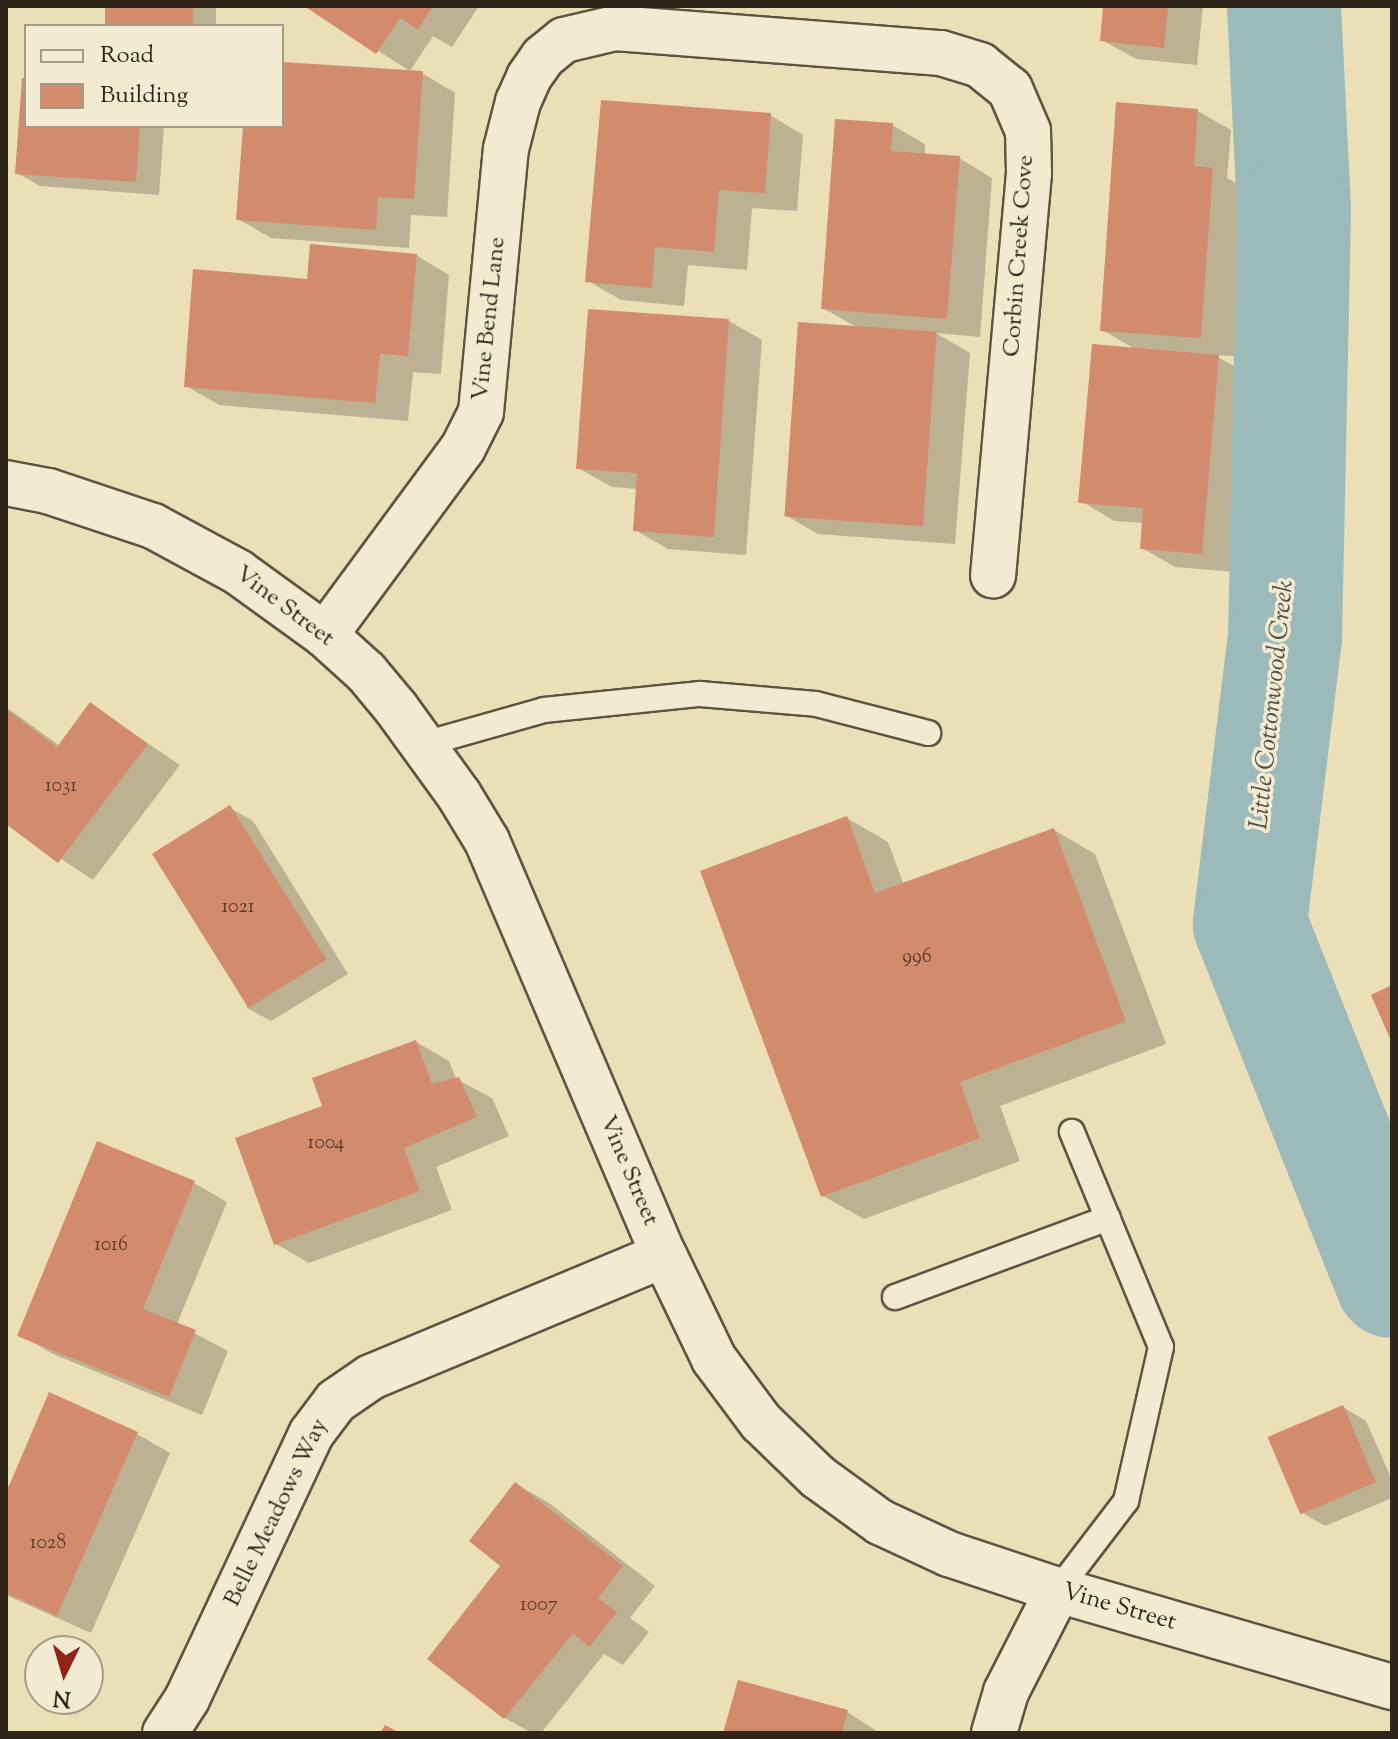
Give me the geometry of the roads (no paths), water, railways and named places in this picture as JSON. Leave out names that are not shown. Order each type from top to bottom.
[{"type":"street","name":"Corbin Creek Cove","points":[[543,57],[564,40],[590,32],[641,28],[941,53],[980,65],[1010,89],[1028,131],[1029,173],[993,575]]},
{"type":"street","name":"Vine Bend Lane","points":[[325,635],[463,448],[477,422],[485,393],[508,137],[518,102],[543,57]]},
{"type":"street","name":"Vine Street","points":[[6,483],[48,491],[153,526],[238,572],[325,635],[366,672],[424,744],[459,795],[509,889],[664,1255],[714,1359],[761,1422],[818,1477],[858,1507],[913,1540],[1058,1590],[1392,1687]]},
{"type":"street","name":"Belle Meadows Way","points":[[165,1733],[187,1699],[311,1434],[336,1401],[371,1377],[664,1255]]},
{"type":"street","points":[[994,1733],[1006,1692],[1058,1590]]},
{"type":"lane","points":[[424,744],[544,710],[700,694],[816,704],[928,733]]},
{"type":"lane","points":[[1058,1590],[1126,1501],[1161,1347],[1072,1132]]},
{"type":"lane","points":[[895,1297],[1108,1218]]},
{"type":"waterway","name":"Little Cottonwood Creek","points":[[1284,6],[1294,209],[1285,637],[1250,924],[1392,1281]]}]
